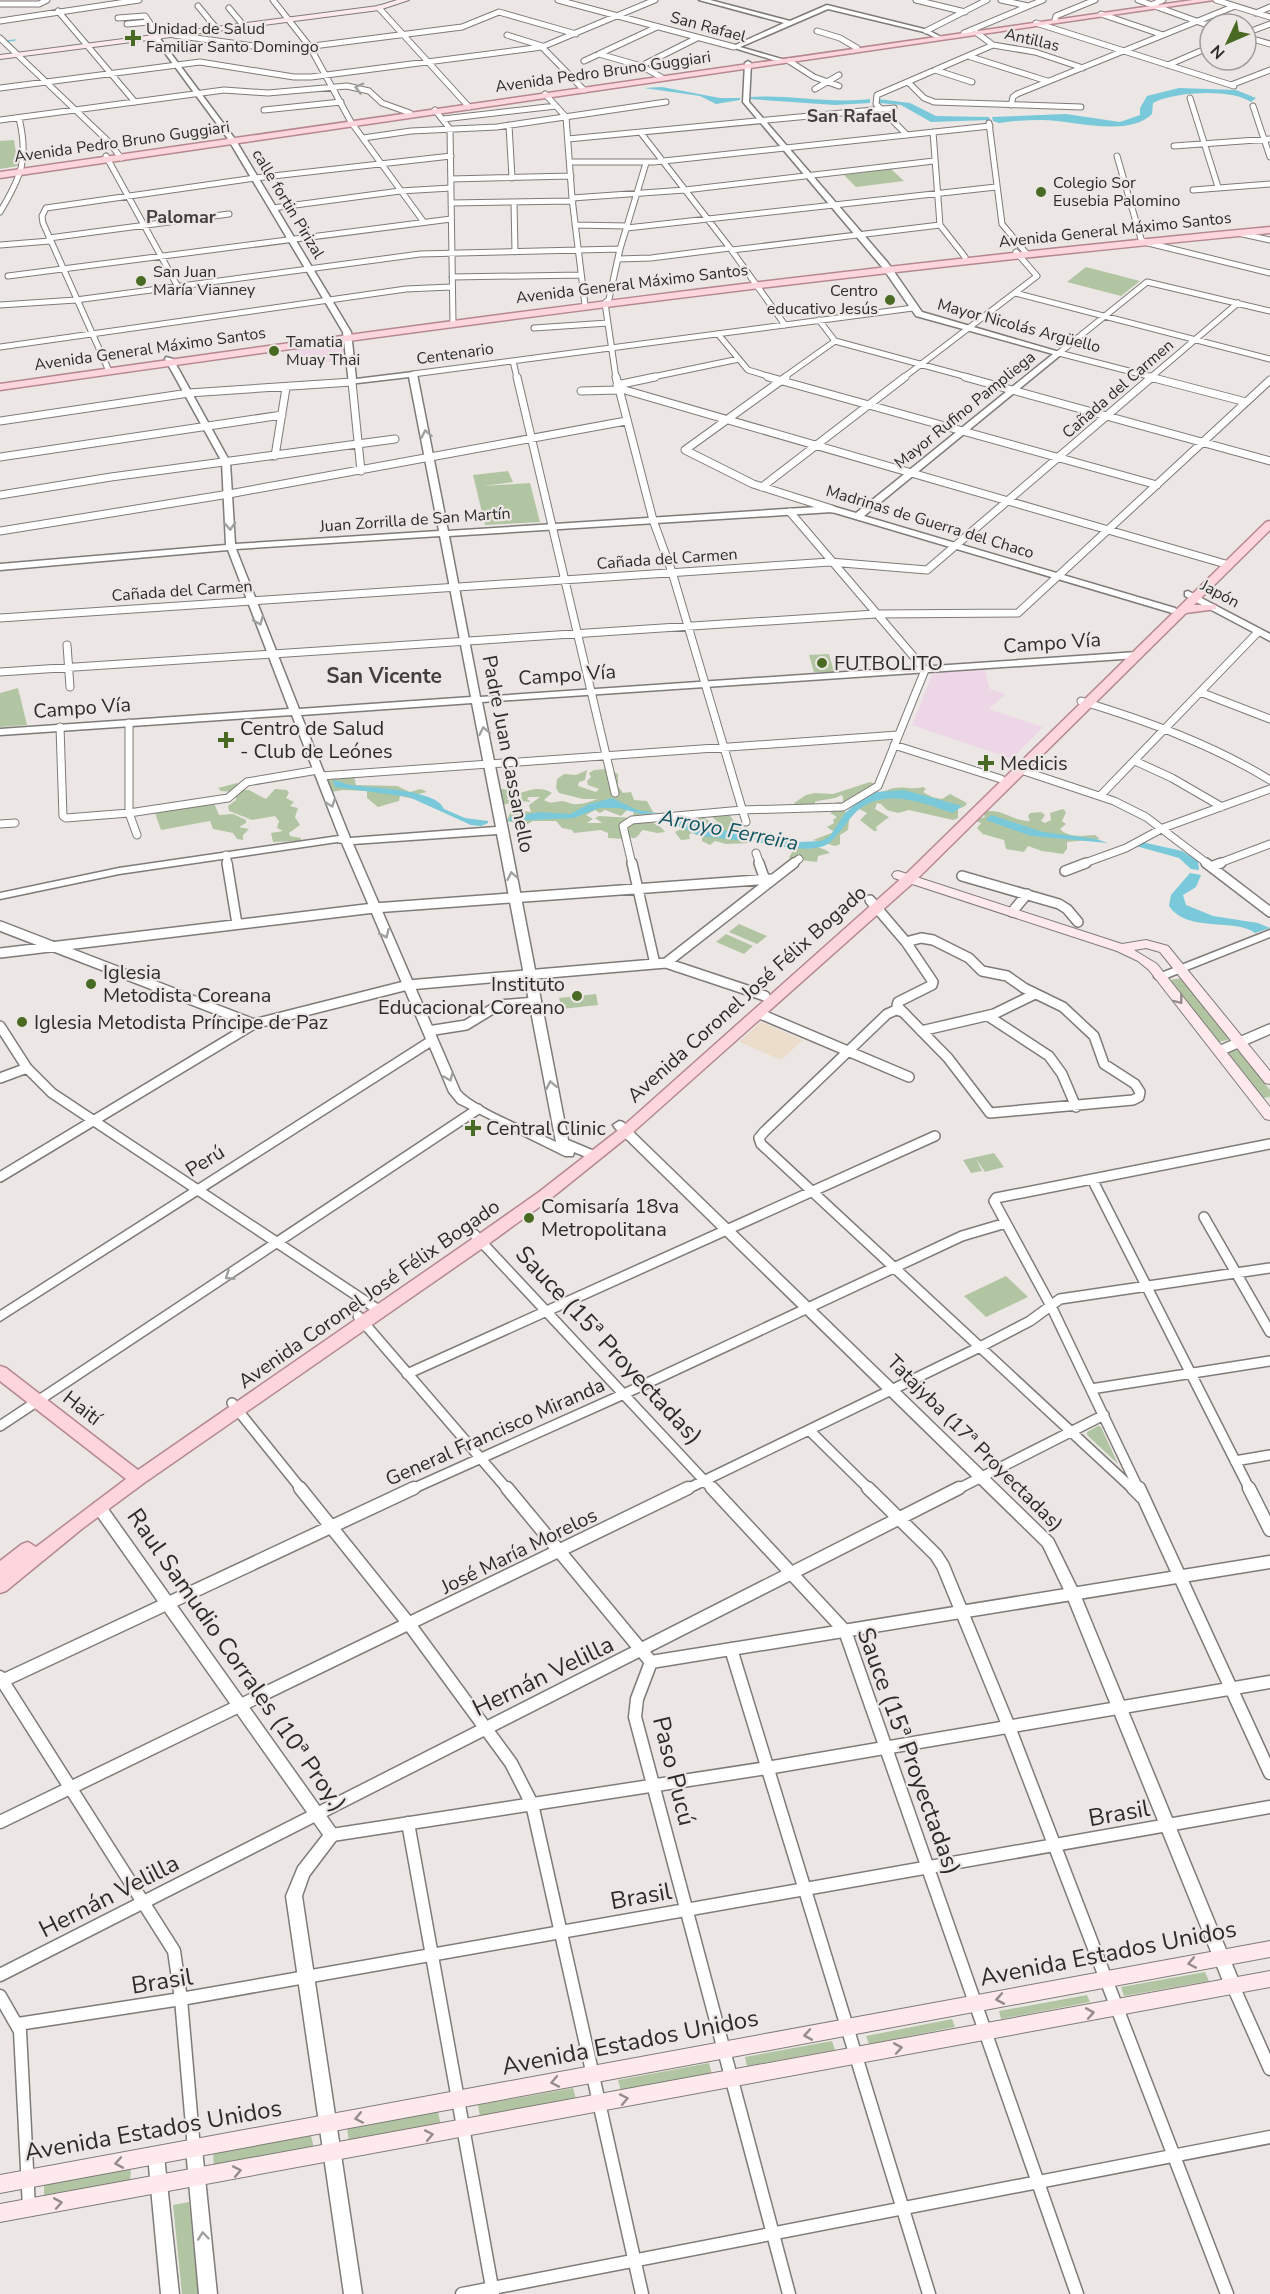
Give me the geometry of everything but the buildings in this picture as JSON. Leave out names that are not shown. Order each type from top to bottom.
[{"type":"main road","points":[[0,57],[379,8],[405,0]]},
{"type":"main road","name":"Avenida Pedro Bruno Guggiari","points":[[783,60],[1191,0]]},
{"type":"main road","name":"Avenida Pedro Bruno Guggiari","points":[[1153,6],[1210,0]]},
{"type":"main road","name":"Avenida Pedro Bruno Guggiari","points":[[583,89],[1102,14]]},
{"type":"main road","name":"Avenida Pedro Bruno Guggiari","points":[[353,123],[438,114],[468,106],[748,65]]},
{"type":"main road","name":"Avenida Pedro Bruno Guggiari","points":[[0,173],[410,113],[438,114]]},
{"type":"main road","name":"Avenida General Máximo Santos","points":[[886,267],[1270,228]]},
{"type":"main road","name":"Avenida General Máximo Santos","points":[[1142,240],[1238,233],[1270,228]]},
{"type":"main road","name":"Avenida General Máximo Santos","points":[[0,385],[453,320],[965,256],[1022,253]]},
{"type":"main road","name":"Avenida Coronel José Félix Bogado","points":[[979,806],[1001,779],[1053,733],[1192,596],[1270,510]]},
{"type":"main road","name":"Avenida Coronel José Félix Bogado","points":[[1224,563],[1270,524]]},
{"type":"main road","points":[[1177,610],[1212,607]]},
{"type":"main road","name":"Avenida Coronel José Félix Bogado","points":[[622,1128],[765,996],[874,903],[962,821],[1020,771],[1053,733]]},
{"type":"main road","points":[[903,877],[1121,948],[1142,958],[1160,976],[1219,1051],[1265,1103],[1270,1116]]},
{"type":"main road","name":"Avenida Coronel José Félix Bogado","points":[[0,1571],[134,1475],[478,1238],[587,1156],[758,1013],[874,903]]},
{"type":"main road","points":[[1121,948],[1146,944],[1159,946],[1182,969],[1270,1080]]},
{"type":"main road","name":"Haití","points":[[0,1372],[134,1475]]},
{"type":"main road","name":"Avenida Coronel José Félix Bogado","points":[[0,1586],[99,1507],[134,1475]]},
{"type":"main road","name":"Avenida Estados Unidos","points":[[0,2184],[1270,1949]]},
{"type":"main road","points":[[0,2213],[1270,1979]]},
{"type":"street","points":[[0,21],[139,0]]},
{"type":"street","points":[[273,0],[310,47],[353,123],[379,163],[423,221]]},
{"type":"street","name":"San Rafael","points":[[558,0],[783,60]]},
{"type":"street","points":[[0,88],[207,63],[294,77],[326,75],[543,47],[655,0]]},
{"type":"street","points":[[702,0],[791,23]]},
{"type":"street","points":[[916,0],[965,12]]},
{"type":"street","points":[[926,31],[987,0]]},
{"type":"street","points":[[1001,0],[1028,6]]},
{"type":"street","points":[[964,33],[1043,0]]},
{"type":"street","points":[[1055,20],[1056,16],[1095,0]]},
{"type":"street","points":[[1138,0],[1196,21]]},
{"type":"street","points":[[1153,6],[1163,0]]},
{"type":"street","points":[[1216,0],[1253,12]]},
{"type":"street","points":[[0,4],[46,1]]},
{"type":"street","points":[[198,6],[217,29]]},
{"type":"street","points":[[1011,105],[1013,97],[1047,81],[1235,6]]},
{"type":"street","points":[[735,47],[827,7],[926,31],[939,37]]},
{"type":"street","points":[[229,8],[244,26]]},
{"type":"street","points":[[379,8],[468,106]]},
{"type":"street","points":[[58,11],[135,102]]},
{"type":"street","points":[[174,35],[275,50],[462,27],[495,13],[503,13],[576,34]]},
{"type":"street","points":[[1102,14],[1163,35]]},
{"type":"street","name":"calle fortin Pirizal","points":[[118,18],[144,16],[149,22],[177,65],[232,140],[348,334],[361,471]]},
{"type":"street","points":[[127,24],[149,22]]},
{"type":"street","points":[[1039,24],[1232,86],[1270,70]]},
{"type":"street","points":[[584,61],[657,27]]},
{"type":"street","points":[[817,31],[840,38],[857,48]]},
{"type":"street","name":"Antillas","points":[[976,33],[993,45],[1035,52],[1083,68]]},
{"type":"street","points":[[507,35],[543,47],[583,89]]},
{"type":"street","points":[[641,66],[698,38]]},
{"type":"street","points":[[2,40],[76,110],[120,156]]},
{"type":"street","points":[[877,104],[879,94],[993,45]]},
{"type":"street","points":[[1168,65],[1198,53]]},
{"type":"street","points":[[599,54],[641,66],[661,77]]},
{"type":"street","points":[[968,56],[1047,81]]},
{"type":"street","points":[[783,60],[806,73],[840,86]]},
{"type":"street","name":"San Rafael","points":[[748,65],[745,97],[835,204]]},
{"type":"street","points":[[934,70],[972,81]]},
{"type":"street","points":[[815,89],[839,75]]},
{"type":"street","points":[[908,82],[924,98],[933,102],[1081,107]]},
{"type":"street","points":[[0,120],[238,90],[268,93],[353,86],[365,89],[382,103],[410,113]]},
{"type":"street","points":[[546,95],[566,117],[572,200],[585,304]]},
{"type":"street","points":[[1190,98],[1218,187]]},
{"type":"street","points":[[264,110],[340,102]]},
{"type":"street","points":[[363,138],[510,125],[666,102]]},
{"type":"street","points":[[877,104],[907,135]]},
{"type":"street","points":[[568,139],[763,121],[877,104],[894,108]]},
{"type":"street","points":[[438,114],[555,106]]},
{"type":"street","points":[[1252,106],[1267,139],[1270,157]]},
{"type":"street","points":[[438,114],[450,129],[453,320]]},
{"type":"street","points":[[0,212],[24,169],[22,129],[19,118]]},
{"type":"street","points":[[570,162],[662,162],[989,124],[996,187],[1004,229],[1037,276],[762,487]]},
{"type":"street","points":[[510,125],[512,178]]},
{"type":"street","points":[[933,132],[940,225],[965,256]]},
{"type":"street","points":[[641,133],[731,249],[785,325]]},
{"type":"street","points":[[1174,146],[1267,139]]},
{"type":"street","points":[[108,369],[50,239],[42,216],[44,210],[52,206],[255,178],[451,156]]},
{"type":"street","points":[[1118,156],[1142,240],[1270,273]]},
{"type":"street","points":[[107,158],[178,286]]},
{"type":"street","points":[[451,203],[572,200],[685,190],[934,161]]},
{"type":"street","points":[[646,163],[607,301],[611,348],[626,421],[653,520],[672,572],[746,822]]},
{"type":"street","points":[[451,179],[571,177]]},
{"type":"street","points":[[1193,190],[1270,184]]},
{"type":"street","points":[[575,225],[628,227],[707,220],[996,187]]},
{"type":"street","points":[[273,208],[400,191],[451,188]]},
{"type":"street","points":[[514,202],[515,252]]},
{"type":"street","name":"Mayor Nicolás Argüello","points":[[835,204],[886,267],[913,308],[923,316],[1246,402]]},
{"type":"street","points":[[0,245],[229,214]]},
{"type":"street","points":[[8,276],[451,219]]},
{"type":"street","points":[[618,259],[651,258],[940,225]]},
{"type":"street","points":[[1238,233],[1270,240]]},
{"type":"street","points":[[0,305],[76,300],[420,254],[620,249]]},
{"type":"street","points":[[452,277],[581,274]]},
{"type":"street","name":"Mayor Rufino Pampliega","points":[[857,517],[1147,282],[1238,303]]},
{"type":"street","points":[[0,347],[406,289],[451,287]]},
{"type":"street","points":[[1015,293],[1270,359]]},
{"type":"street","points":[[1238,303],[1270,311]]},
{"type":"street","name":"Cañada del Carmen","points":[[0,618],[251,599],[830,562],[922,571],[930,569],[1238,303]]},
{"type":"street","name":"Centenario","points":[[0,421],[189,393],[352,382],[913,308]]},
{"type":"street","points":[[819,320],[834,341],[1270,461]]},
{"type":"street","points":[[534,328],[608,323]]},
{"type":"street","points":[[718,334],[748,370],[1157,485]]},
{"type":"street","points":[[726,419],[834,341]]},
{"type":"street","points":[[580,391],[618,387],[739,359]]},
{"type":"street","points":[[169,360],[226,462],[231,547],[374,908],[455,1092],[462,1100],[478,1110],[587,1156]]},
{"type":"street","points":[[513,361],[615,793]]},
{"type":"street","name":"Padre Juan Cassanello","points":[[413,374],[443,533],[467,641],[562,1142],[587,1156]]},
{"type":"street","points":[[0,672],[876,614],[1018,613],[1270,380]]},
{"type":"street","points":[[275,456],[286,387]]},
{"type":"street","points":[[618,387],[1224,563]]},
{"type":"street","points":[[0,457],[282,415]]},
{"type":"street","name":"Madrinas de Guerra del Chaco","points":[[726,419],[685,450],[762,487],[1177,610]]},
{"type":"street","points":[[0,531],[361,471],[626,421]]},
{"type":"street","points":[[0,495],[395,439]]},
{"type":"street","name":"Juan Zorrilla de San Martín","points":[[0,567],[231,547],[832,509]]},
{"type":"street","points":[[655,964],[623,826],[632,820],[742,810],[843,807],[878,786],[925,670],[830,562],[790,512]]},
{"type":"street","name":"Japón","points":[[1192,596],[1270,638]]},
{"type":"street","points":[[1100,796],[1258,632]]},
{"type":"street","points":[[67,645],[70,687]]},
{"type":"street","name":"Campo Vía","points":[[0,732],[478,699],[705,686],[1131,655]]},
{"type":"street","points":[[1200,692],[1270,719]]},
{"type":"street","points":[[1084,702],[1166,728],[1228,754],[1270,780]]},
{"type":"street","points":[[129,723],[129,813],[137,835]]},
{"type":"street","points":[[60,727],[63,816],[66,818],[129,813],[228,798],[234,795],[240,785],[247,782],[320,773],[490,764],[898,735]]},
{"type":"street","points":[[894,745],[1001,779]]},
{"type":"street","points":[[1135,761],[1172,778],[1222,807]]},
{"type":"street","points":[[1020,771],[1100,796],[1131,809],[1163,828],[1270,912]]},
{"type":"street","points":[[1065,871],[1126,848],[1163,828],[1270,789]]},
{"type":"street","points":[[0,824],[15,823]]},
{"type":"street","points":[[0,896],[105,876],[337,839],[347,841],[503,830]]},
{"type":"street","points":[[1213,866],[1270,844]]},
{"type":"street","points":[[756,853],[768,880]]},
{"type":"street","points":[[227,858],[237,924]]},
{"type":"street","points":[[666,963],[768,880],[800,859]]},
{"type":"street","points":[[0,903],[105,876]]},
{"type":"street","points":[[962,876],[1059,904],[1067,909],[1078,922]]},
{"type":"street","points":[[0,953],[374,908],[768,880]]},
{"type":"street","points":[[1012,912],[1027,894]]},
{"type":"street","points":[[874,903],[906,942],[933,984],[898,1002],[897,1006],[967,1080],[990,1113],[1076,1107],[1133,1100],[1140,1095],[1138,1088],[1104,1064],[1100,1057],[1099,1043],[1088,1028],[1070,1011],[1035,994],[1007,976],[982,971],[969,958],[933,940],[921,938],[906,942]]},
{"type":"street","points":[[0,926],[254,1024]]},
{"type":"street","points":[[1160,976],[1270,933]]},
{"type":"street","points":[[0,1178],[254,1024],[366,993],[408,985],[666,963],[765,996]]},
{"type":"street","points":[[921,1031],[973,1021],[1019,1004],[1035,994]]},
{"type":"street","name":"Perú","points":[[0,1317],[431,1035],[466,1025],[499,1005],[536,1002]]},
{"type":"street","points":[[903,1012],[896,1010],[887,1014],[847,1051],[759,1138],[761,1144],[1142,1497]]},
{"type":"street","points":[[758,1013],[909,1077]]},
{"type":"street","points":[[988,1016],[1049,1056],[1057,1064],[1065,1074],[1076,1107]]},
{"type":"street","points":[[0,1026],[27,1068],[52,1093],[376,1308]]},
{"type":"street","points":[[1219,1051],[1270,1029]]},
{"type":"street","points":[[0,1078],[27,1068]]},
{"type":"street","points":[[0,1426],[478,1110]]},
{"type":"street","points":[[527,1132],[551,1133],[559,1124]]},
{"type":"street","name":"Tatajyba (17ª Proyectadas)","points":[[622,1128],[893,1389],[1048,1543],[1073,1594],[1166,1826],[1270,2069]]},
{"type":"street","points":[[407,1374],[814,1193],[935,1136]]},
{"type":"street","points":[[1270,1144],[994,1199],[1051,1306],[1104,1415],[1270,1773]]},
{"type":"street","points":[[1092,1179],[1270,1530]]},
{"type":"street","points":[[1204,1217],[1270,1332]]},
{"type":"street","name":"General Francisco Miranda","points":[[1,1679],[330,1526],[624,1394],[962,1236],[1006,1223]]},
{"type":"street","name":"Sauce (15ª Proyectadas)","points":[[478,1238],[844,1631],[1077,2294]]},
{"type":"street","name":"José María Morelos","points":[[0,1822],[980,1347],[1030,1322],[1060,1299],[1270,1268]]},
{"type":"street","points":[[361,1319],[481,1457],[651,1662],[1270,1562]]},
{"type":"street","points":[[1090,1389],[1270,1361]]},
{"type":"street","points":[[235,1407],[409,1624],[511,1763],[531,1804],[642,2294]]},
{"type":"street","name":"Hernán Velilla","points":[[0,1975],[1104,1415]]},
{"type":"street","points":[[809,1430],[936,1555],[943,1566],[1009,1727],[1227,2294]]},
{"type":"street","points":[[1235,1461],[1270,1455]]},
{"type":"street","name":"Raul Samudio Corrales (10ª Proy.)","points":[[99,1507],[332,1835],[295,1888],[294,1896],[353,2294]]},
{"type":"street","points":[[731,1649],[929,2294]]},
{"type":"street","name":"Paso Pucú","points":[[651,1662],[637,1699],[635,1717],[789,2294]]},
{"type":"street","points":[[1,1679],[174,1951],[182,1999],[208,2294]]},
{"type":"street","points":[[332,1835],[767,1768],[1270,1682]]},
{"type":"street","name":"Brasil","points":[[18,2024],[182,1999],[1270,1807]]},
{"type":"street","points":[[408,1823],[493,2291]]},
{"type":"street","points":[[0,1996],[18,2024],[29,2208]]},
{"type":"street","points":[[462,2294],[493,2291],[635,2260],[1270,2137]]},
{"type":"street","points":[[156,2156],[170,2294]]},
{"type":"shaded area","points":[[343,340],[344,361],[292,364],[295,346]]},
{"type":"shaded area","points":[[985,669],[990,689],[1006,694],[989,709],[1043,727],[1012,759],[912,725],[933,673]]},
{"type":"shaded area","points":[[761,1022],[803,1040],[781,1060],[739,1042]]},
{"type":"green space","points":[[14,140],[18,166],[0,169],[0,141]]},
{"type":"green space","points":[[891,169],[904,181],[856,187],[844,175]]},
{"type":"green space","points":[[1086,267],[1140,281],[1121,296],[1067,282]]},
{"type":"green space","points":[[508,471],[513,482],[483,486],[530,483],[540,522],[485,525],[473,475]]},
{"type":"green space","name":"FUTBOLITO","points":[[829,654],[834,672],[814,672],[809,655]]},
{"type":"green space","points":[[18,688],[27,725],[0,727],[0,693]]},
{"type":"green space","points":[[606,769],[618,774],[618,786],[623,793],[631,792],[634,800],[647,801],[653,812],[644,818],[633,815],[634,811],[628,809],[621,816],[605,810],[600,813],[595,810],[586,815],[593,819],[587,823],[602,823],[595,818],[599,816],[635,818],[653,823],[665,832],[643,830],[634,838],[629,837],[627,830],[624,839],[608,838],[608,833],[601,830],[574,833],[572,830],[562,828],[556,821],[533,821],[526,825],[507,821],[511,810],[531,812],[529,805],[540,797],[529,797],[527,799],[531,802],[520,801],[522,796],[508,798],[507,800],[518,801],[503,805],[497,791],[503,789],[520,793],[536,789],[543,790],[552,793],[544,800],[551,803],[563,801],[582,804],[597,799],[583,799],[559,793],[556,788],[557,779],[564,774],[576,775],[587,770],[585,780],[579,782],[578,786],[596,792],[599,789],[588,785],[587,781],[591,777],[589,773]]},
{"type":"green space","points":[[354,776],[356,785],[397,786],[410,792],[421,789],[427,792],[418,794],[414,799],[400,796],[399,801],[378,807],[367,798],[367,791],[331,792],[325,780]]},
{"type":"green space","points":[[870,782],[877,784],[876,789],[879,792],[892,788],[923,787],[926,789],[923,792],[932,797],[942,799],[950,794],[967,803],[958,809],[958,818],[953,820],[909,810],[898,813],[887,810],[877,803],[875,809],[889,817],[876,827],[877,831],[860,820],[867,813],[849,804],[844,810],[849,820],[848,830],[840,835],[840,844],[835,846],[813,840],[834,832],[827,827],[834,823],[833,820],[837,817],[830,813],[834,811],[831,809],[832,805],[843,802],[843,797],[841,795],[815,802],[815,807],[794,803],[806,795],[833,794]]},
{"type":"green space","points":[[237,783],[241,790],[249,790],[266,799],[275,789],[287,790],[289,793],[286,798],[294,802],[290,806],[298,808],[295,817],[300,825],[289,833],[290,836],[301,838],[301,841],[273,842],[271,833],[283,831],[277,828],[279,821],[275,816],[252,820],[229,811],[228,806],[236,800],[236,795],[218,788]]},
{"type":"green space","points":[[214,803],[219,815],[233,814],[246,820],[246,823],[239,827],[249,829],[243,835],[243,840],[237,839],[233,833],[213,829],[210,821],[161,830],[155,813]]},
{"type":"green space","points":[[1063,809],[1066,812],[1062,821],[1066,824],[1060,829],[1063,832],[1076,836],[1095,835],[1100,839],[1067,842],[1067,849],[1063,854],[1028,846],[1024,852],[1006,849],[1004,840],[983,834],[977,828],[981,823],[973,820],[985,817],[983,812],[996,811],[1030,821],[1028,816],[1030,813],[1041,812],[1045,815],[1041,821],[1045,823],[1051,820],[1050,813]]},
{"type":"green space","points":[[693,811],[709,821],[718,822],[712,817],[714,813],[727,812],[734,821],[742,824],[742,835],[749,843],[726,844],[715,841],[710,845],[702,841],[702,837],[692,833],[689,835],[690,839],[681,840],[675,832],[683,828],[671,820],[686,818],[683,813]]},
{"type":"green space","points":[[793,840],[822,848],[830,853],[818,856],[817,862],[791,859],[789,857],[793,851],[787,841]]},
{"type":"green space","points":[[739,924],[767,936],[757,944],[729,932]]},
{"type":"green space","points":[[726,934],[753,946],[744,954],[716,942]]},
{"type":"green space","points":[[1181,978],[1231,1039],[1219,1042],[1170,980]]},
{"type":"green space","points":[[596,994],[598,1005],[562,1009],[559,998]]},
{"type":"green space","points":[[1238,1050],[1270,1090],[1270,1097],[1263,1098],[1227,1052]]},
{"type":"green space","points":[[994,1153],[1004,1167],[985,1172],[976,1159],[982,1171],[971,1173],[963,1160]]},
{"type":"green space","points":[[1006,1276],[1028,1297],[986,1317],[964,1296]]},
{"type":"green space","points":[[1098,1426],[1101,1427],[1118,1464],[1087,1435],[1087,1432]]},
{"type":"green space","points":[[1205,1972],[1209,1981],[1124,1996],[1121,1987]]},
{"type":"green space","points":[[1087,1995],[1090,2002],[1001,2019],[999,2011]]},
{"type":"green space","points":[[952,2019],[955,2027],[869,2044],[866,2036]]},
{"type":"green space","points":[[832,2041],[835,2050],[747,2066],[745,2057]]},
{"type":"green space","points":[[709,2063],[712,2074],[621,2091],[618,2080]]},
{"type":"green space","points":[[573,2088],[576,2099],[480,2117],[478,2105]]},
{"type":"green space","points":[[438,2112],[441,2125],[349,2142],[347,2128]]},
{"type":"green space","points":[[311,2135],[314,2149],[214,2168],[213,2152]]},
{"type":"green space","points":[[131,2168],[130,2183],[44,2197],[44,2184]]},
{"type":"green space","points":[[189,2202],[198,2294],[182,2294],[173,2205]]},
{"type":"water","points":[[662,87],[720,98],[740,98],[740,100],[716,104],[700,96],[644,88]]},
{"type":"water","points":[[1179,88],[1236,90],[1256,98],[1251,102],[1216,93],[1174,96],[1153,103],[1152,114],[1142,121],[1129,125],[1099,126],[1041,120],[999,123],[993,121],[992,117],[1066,114],[1120,122],[1140,115],[1140,108],[1147,96]]},
{"type":"water","points":[[749,97],[870,99],[870,103],[835,105],[749,99]]},
{"type":"water","points":[[878,99],[910,103],[936,116],[989,117],[990,120],[931,122],[901,105],[879,103]]},
{"type":"water","points":[[333,780],[351,785],[417,793],[439,802],[444,809],[465,818],[488,821],[488,823],[481,826],[471,825],[409,797],[335,787]]},
{"type":"water","points":[[904,790],[962,806],[953,813],[905,799],[880,800],[857,811],[835,838],[826,845],[802,849],[758,842],[756,835],[798,842],[821,841],[830,836],[845,813],[860,800],[877,792]]},
{"type":"water","points":[[612,798],[637,810],[658,813],[641,814],[619,808],[599,808],[574,818],[508,821],[510,817],[540,812],[570,814],[589,804]]},
{"type":"water","points":[[991,815],[1043,832],[1096,839],[1108,843],[1031,836],[986,820]]},
{"type":"water","points":[[674,821],[703,822],[720,830],[743,833],[745,841],[700,836],[676,825]]},
{"type":"water","points":[[1142,842],[1182,851],[1198,861],[1199,870],[1191,869],[1179,858],[1136,846]]},
{"type":"water","points":[[1190,873],[1201,875],[1196,887],[1183,895],[1186,905],[1213,916],[1258,923],[1270,928],[1255,933],[1236,926],[1187,920],[1177,914],[1169,906],[1171,895]]},
{"type":"waterway","points":[[0,42],[15,40]]},
{"type":"waterway","name":"Arroyo Ferreira","points":[[743,837],[758,839]]},
{"type":"place","name":"Unidad de Salud Familiar Santo Domingo","points":[[133,38]]},
{"type":"place","name":"Colegio Sor Eusebia Palomino","points":[[1041,192]]},
{"type":"place","name":"San Juan María Vianney","points":[[141,281]]},
{"type":"place","name":"Centro educativo Jesús","points":[[890,300]]},
{"type":"place","name":"Tamatia Muay Thai","points":[[274,351]]},
{"type":"place","name":"FUTBOLITO","points":[[822,663]]},
{"type":"place","name":"Centro de Salud - Club de Leónes","points":[[226,740]]},
{"type":"place","name":"Medicis","points":[[986,763]]},
{"type":"place","name":"Iglesia Metodista Coreana","points":[[91,984]]},
{"type":"place","name":"Instituto Educacional Coreano","points":[[577,996]]},
{"type":"place","name":"Iglesia Metodista Príncipe de Paz","points":[[22,1022]]},
{"type":"place","name":"Central Clinic","points":[[473,1128]]},
{"type":"place","name":"Comisaría 18va Metropolitana","points":[[529,1218]]},
{"type":"district","name":"San Rafael","points":[[852,116]]},
{"type":"district","name":"Palomar","points":[[181,217]]},
{"type":"district","name":"San Vicente","points":[[384,676]]}]
